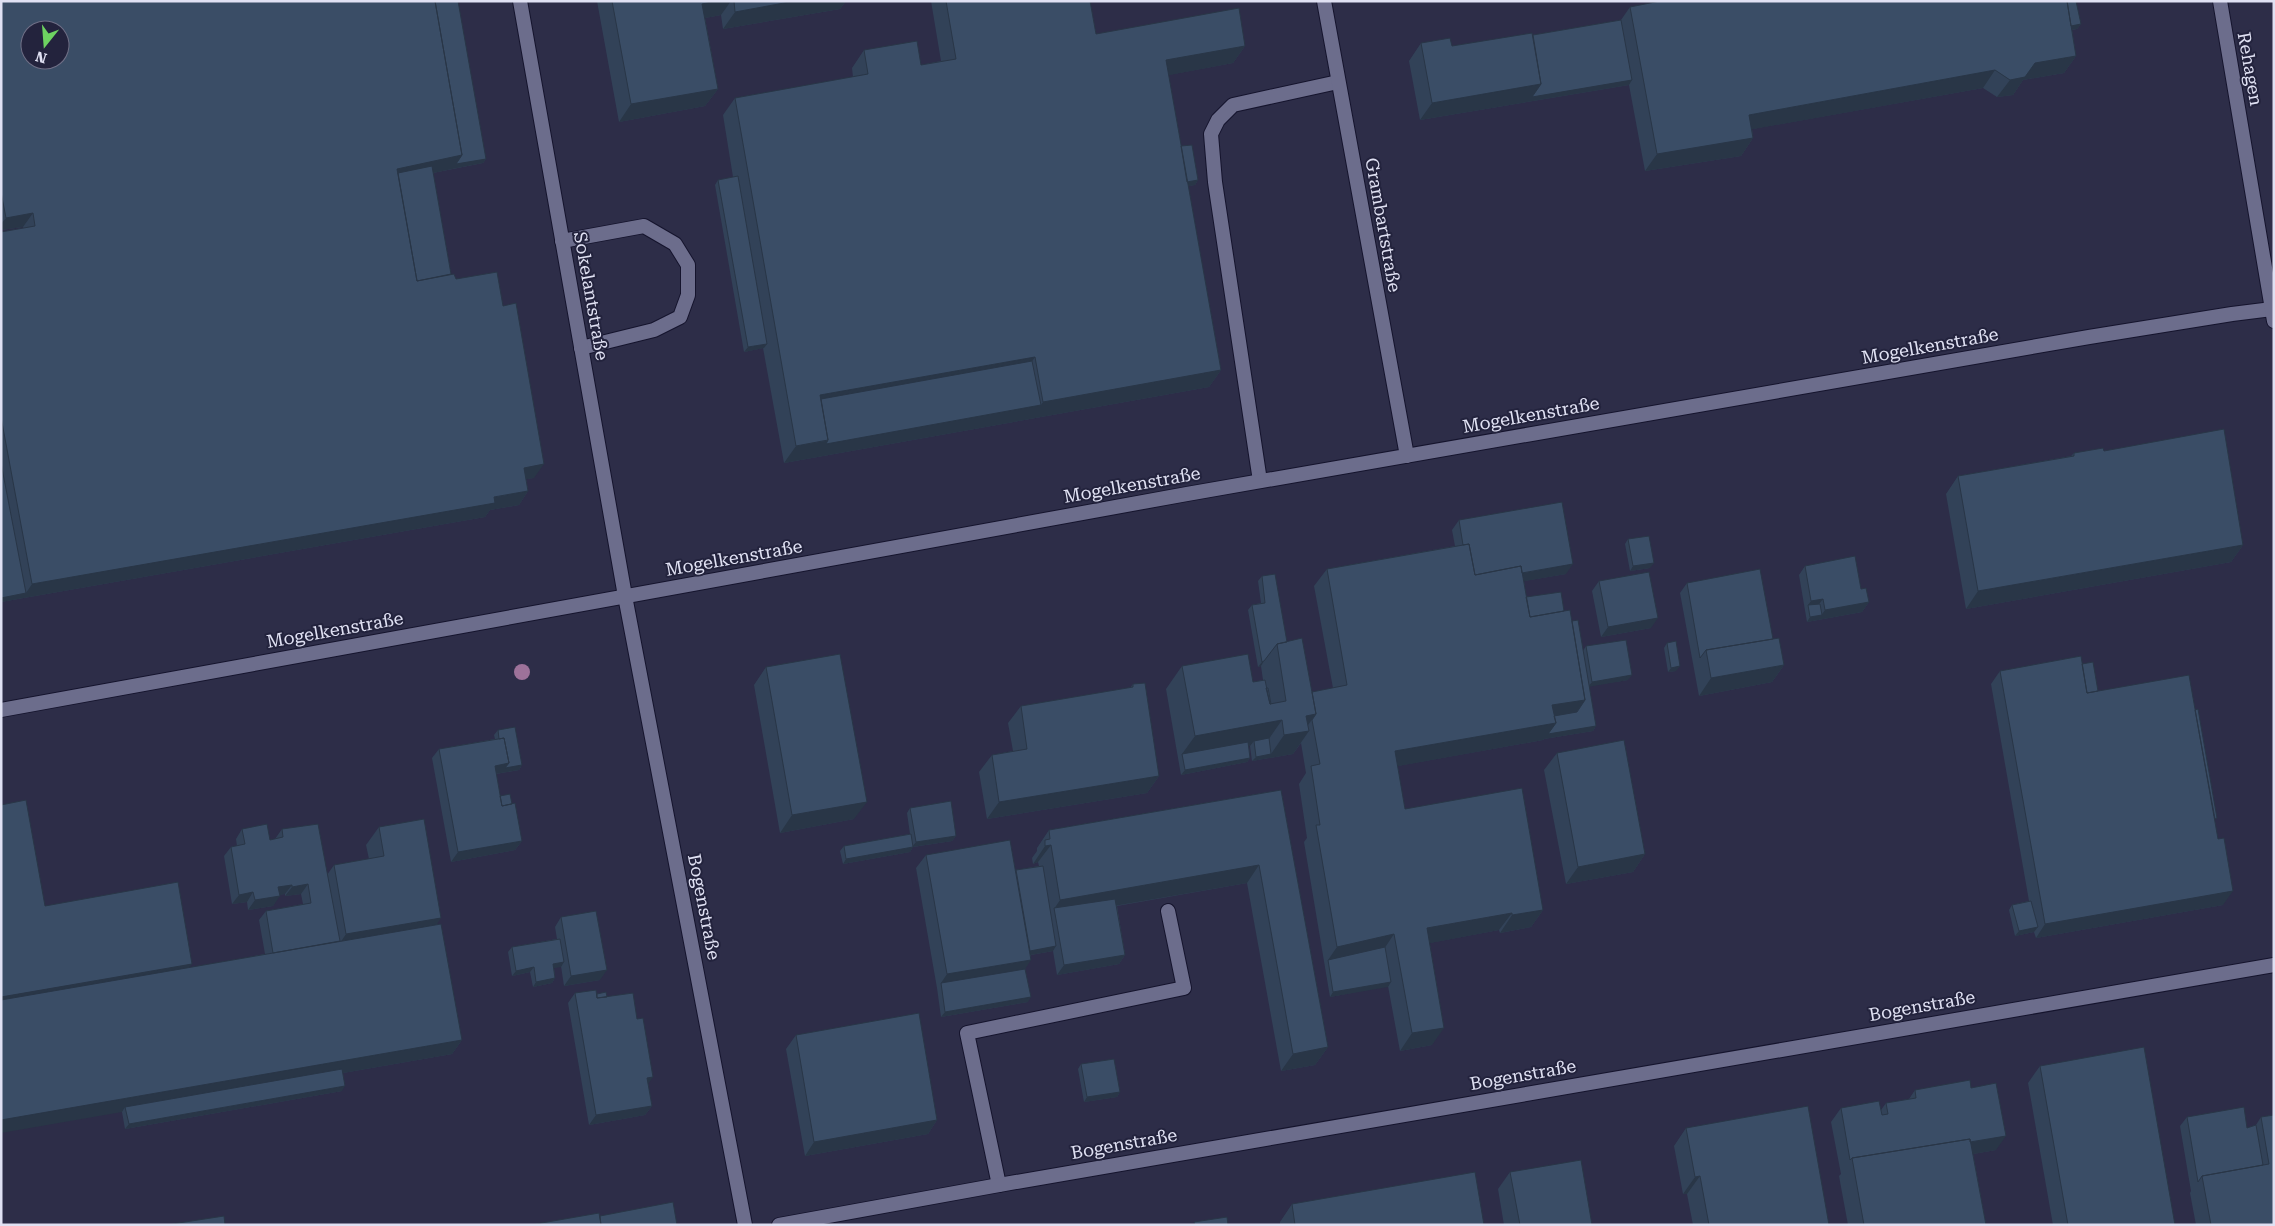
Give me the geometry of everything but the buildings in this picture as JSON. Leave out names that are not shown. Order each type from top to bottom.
[{"type":"street","name":"Sokelantstraße","points":[[520,1],[625,596]]},
{"type":"street","name":"Grambartstraße","points":[[1324,1],[1407,456]]},
{"type":"street","name":"Rehagen","points":[[2220,1],[2273,314]]},
{"type":"street","points":[[1260,481],[1215,182],[1211,134],[1218,120],[1233,105],[1338,82]]},
{"type":"street","points":[[562,242],[644,226],[675,244],[688,265],[688,295],[680,317],[654,330],[581,348]]},
{"type":"street","name":"Mogelkenstraße","points":[[1,710],[1260,481],[2089,337],[2273,314]]},
{"type":"street","name":"Bogenstraße","points":[[625,596],[745,1225]]},
{"type":"street","points":[[999,1185],[968,1033],[1184,988],[1168,911]]},
{"type":"street","name":"Bogenstraße","points":[[778,1225],[999,1185],[2274,965]]}]
